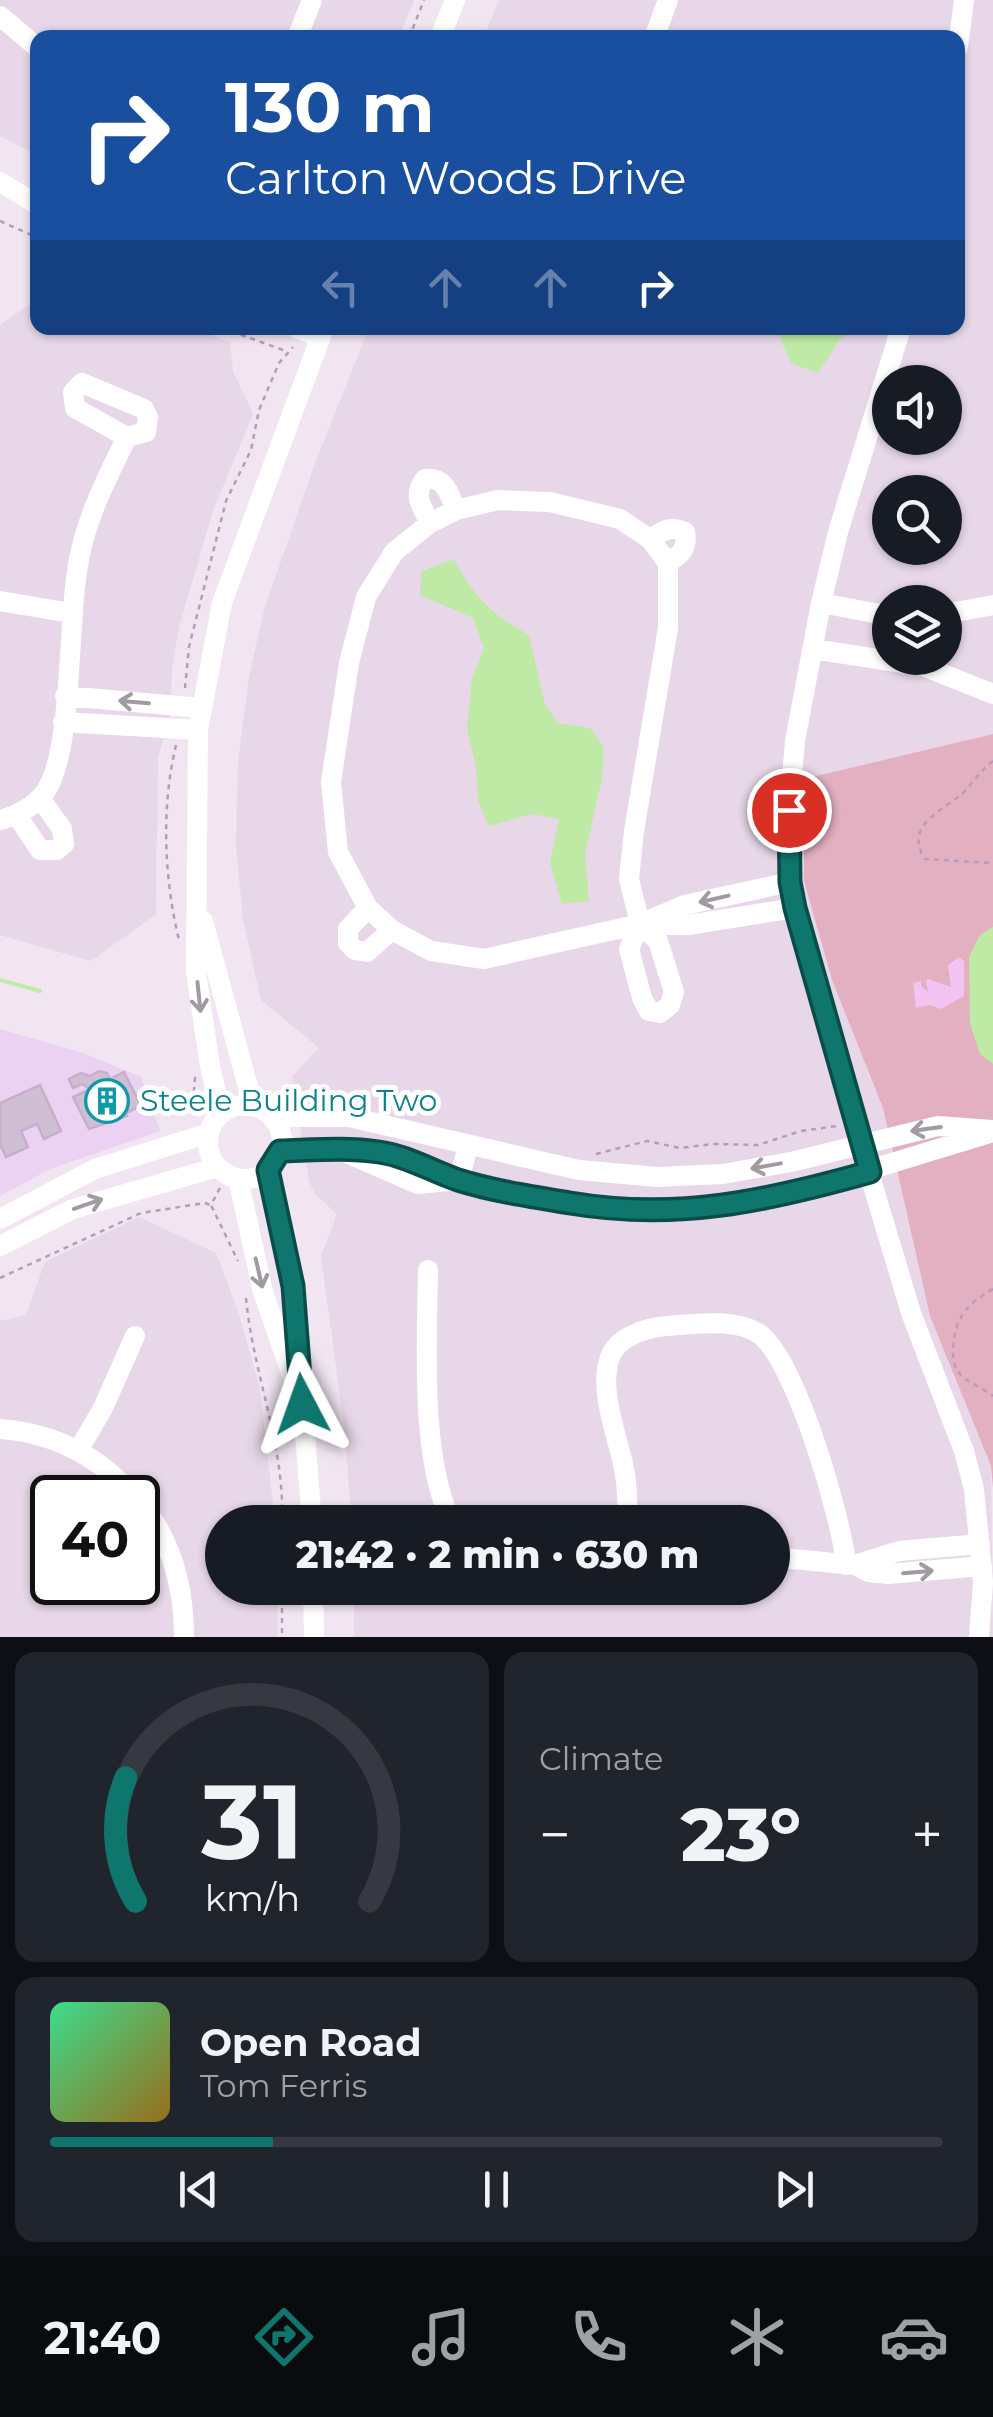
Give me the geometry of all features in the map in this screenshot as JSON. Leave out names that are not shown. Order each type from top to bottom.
[{"type":"street","points":[[300,30],[312,0]]},
{"type":"street","points":[[443,30],[454,0]]},
{"type":"street","points":[[657,30],[668,0]]},
{"type":"street","points":[[960,30],[964,0]]},
{"type":"street","points":[[0,16],[30,41]]},
{"type":"street","points":[[0,182],[30,199]]},
{"type":"street","points":[[280,1111],[280,1151],[268,1170],[259,1176],[72,1209],[6,1242],[0,1219],[95,1169],[200,1136],[219,1105],[197,986],[198,730],[222,603],[321,335]]},
{"type":"street","points":[[899,335],[838,532],[794,741],[788,834],[790,882],[911,1313],[964,1451],[974,1489],[982,1566],[980,1637]]},
{"type":"street","points":[[40,798],[62,829],[64,844],[56,850],[40,850],[8,817],[40,798],[54,776],[80,551],[91,516],[128,437]]},
{"type":"street","points":[[430,523],[418,499],[418,487],[425,479],[434,478],[445,484],[456,510]]},
{"type":"street","points":[[640,924],[630,879],[634,830],[668,628],[668,563],[650,539],[620,519],[550,502],[498,500],[456,510],[430,523],[394,552],[366,597],[349,663],[331,782],[333,816],[338,852],[368,908],[392,930],[431,951],[484,959],[640,924],[685,906],[790,882]]},
{"type":"street","points":[[650,539],[664,529],[685,532],[687,543],[683,552],[668,563]]},
{"type":"street","points":[[0,600],[71,613]]},
{"type":"street","points":[[822,603],[872,613]]},
{"type":"street","points":[[962,611],[993,605]]},
{"type":"street","points":[[813,649],[923,666],[993,694]]},
{"type":"street","points":[[65,696],[202,708]]},
{"type":"street","points":[[63,722],[198,730]]},
{"type":"street","points":[[197,900],[253,1106]]},
{"type":"street","points":[[368,908],[348,929],[348,943],[354,950],[367,952],[392,930]]},
{"type":"street","points":[[640,924],[688,925],[795,908]]},
{"type":"street","points":[[219,1105],[335,1115],[579,1170],[657,1177],[723,1174],[791,1162],[938,1126],[993,1131]]},
{"type":"street","points":[[334,1148],[335,1115]]},
{"type":"street","points":[[280,1151],[334,1148],[383,1152],[459,1180],[573,1204],[657,1209],[722,1207],[870,1172],[993,1131]]},
{"type":"street","points":[[200,1136],[224,1180],[302,1404]]},
{"type":"street","points":[[459,1180],[468,1146]]},
{"type":"street","points":[[268,1170],[293,1286],[311,1505]]},
{"type":"street","points":[[428,1270],[426,1344],[433,1448],[445,1505]]},
{"type":"street","points":[[627,1505],[625,1471],[608,1395],[610,1356],[623,1340],[658,1326],[742,1327],[772,1345],[786,1373],[834,1498],[851,1565]]},
{"type":"street","points":[[78,1450],[103,1408],[135,1336]]},
{"type":"street","points":[[0,1429],[38,1436],[78,1450],[113,1475]]},
{"type":"street","points":[[160,1532],[173,1561],[183,1602],[184,1637]]},
{"type":"street","points":[[851,1565],[898,1552],[980,1544]]},
{"type":"street","points":[[790,1559],[851,1565],[888,1574],[982,1566]]},
{"type":"street","points":[[314,1605],[314,1637]]},
{"type":"path","points":[[412,30],[424,0]]},
{"type":"path","points":[[0,220],[30,234]]},
{"type":"path","points":[[242,335],[289,352]]},
{"type":"path","points":[[993,761],[964,792],[922,825],[918,839],[925,858],[993,863]]},
{"type":"path","points":[[200,1136],[200,1113],[219,1105]]},
{"type":"path","points":[[583,1155],[647,1141],[680,1148],[713,1144],[758,1146],[802,1132],[834,1128],[840,1123]]},
{"type":"path","points":[[211,1206],[224,1180]]},
{"type":"path","points":[[0,1278],[142,1213],[205,1203],[211,1206],[238,1262]]},
{"type":"path","points":[[993,1289],[962,1312],[956,1324],[953,1359],[958,1373],[993,1396]]},
{"type":"path","points":[[246,1292],[250,1341],[273,1428],[283,1505]]},
{"type":"path","points":[[282,1605],[282,1637]]},
{"type":"shaded area","points":[[0,0],[414,0],[402,30],[30,30],[30,151],[0,136]]},
{"type":"shaded area","points":[[499,0],[993,0],[993,734],[804,780],[804,881],[832,980],[883,1108],[930,1316],[991,1466],[993,1637],[354,1637],[354,1605],[790,1605],[790,1505],[351,1505],[321,1256],[337,1214],[315,1194],[309,1181],[292,1076],[319,1048],[261,1000],[243,920],[236,844],[238,762],[249,677],[264,610],[314,466],[366,335],[965,335],[965,30],[487,30]]},
{"type":"shaded area","points":[[30,304],[30,335],[210,335],[230,342],[233,371],[253,414],[213,511],[179,627],[170,716],[158,758],[156,914],[91,961],[0,935],[0,325]]},
{"type":"shaded area","points":[[779,335],[843,335],[818,373],[791,363]]},
{"type":"shaded area","points":[[454,559],[485,603],[529,635],[545,704],[558,723],[590,728],[604,747],[602,778],[585,855],[589,901],[562,904],[550,863],[559,819],[532,814],[489,826],[478,801],[476,766],[467,730],[472,679],[484,649],[473,618],[420,595],[422,571]]},
{"type":"shaded area","points":[[993,734],[993,1488],[991,1466],[930,1316],[883,1108],[832,980],[804,881],[804,779]]},
{"type":"shaded area","points":[[993,927],[993,1064],[980,1054],[970,1024],[969,957],[980,935]]},
{"type":"shaded area","points":[[0,1029],[83,1053],[141,1077],[160,1131],[50,1169],[0,1196]]},
{"type":"shaded area","points":[[139,1217],[216,1253],[238,1311],[260,1389],[273,1505],[205,1505],[205,1605],[278,1605],[277,1637],[0,1637],[0,1321],[26,1315],[45,1262]]},
{"type":"sand","points":[[959,957],[964,961],[964,996],[941,1009],[930,1005],[916,1008],[913,983],[921,981],[928,992],[928,979],[951,987],[948,965]]},
{"type":"building","name":"Steele Building Two","points":[[99,1071],[107,1073],[110,1079],[124,1072],[141,1106],[126,1113],[127,1116],[89,1129],[73,1097],[90,1089],[82,1084],[73,1088],[69,1079]]},
{"type":"building","points":[[40,1085],[61,1131],[44,1139],[37,1124],[21,1131],[28,1147],[6,1157],[0,1144],[0,1103]]},
{"type":"waterway","points":[[0,980],[40,991]]},
{"type":"place","name":"Steele Building Two","points":[[107,1101]]},
{"type":"route","points":[[302,1404],[293,1286],[268,1170],[280,1151],[334,1148],[383,1152],[459,1180],[573,1204],[657,1209],[722,1207],[870,1172],[795,908],[790,882],[789,810]]}]
